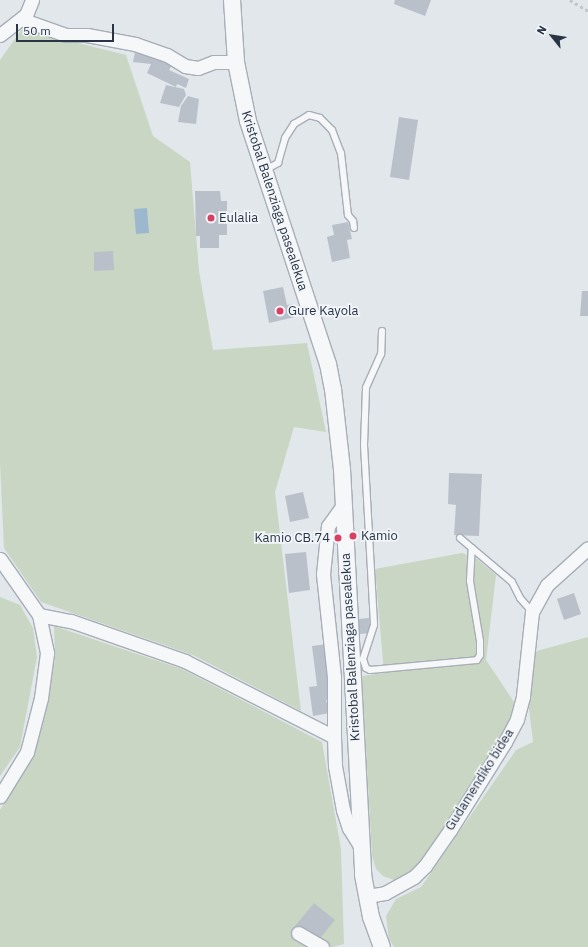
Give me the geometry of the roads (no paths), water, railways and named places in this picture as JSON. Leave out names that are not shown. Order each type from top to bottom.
[{"type":"street","points":[[0,35],[26,15],[32,0]]},
{"type":"street","name":"Kristobal Balenziaga pasealekua","points":[[232,0],[236,62],[248,121],[328,364],[338,426],[344,504],[362,849],[367,896],[382,947]]},
{"type":"street","points":[[21,19],[66,35],[87,35],[135,44],[167,55],[185,66],[198,68],[214,62],[236,62]]},
{"type":"street","points":[[344,504],[328,526],[323,574],[334,677],[335,766],[343,810],[349,828],[362,849]]},
{"type":"street","name":"Gudamendiko bidea","points":[[367,896],[385,893],[401,886],[425,866],[505,742],[517,719],[523,696],[532,612],[547,586],[588,548]]},
{"type":"street","points":[[0,559],[39,615],[46,653],[41,698],[27,752],[0,796]]},
{"type":"street","points":[[39,615],[71,621],[185,661],[334,737]]},
{"type":"street","points":[[298,933],[322,947]]},
{"type":"lane","points":[[264,170],[278,163],[285,138],[294,124],[309,115],[320,118],[332,130],[341,153],[348,215],[353,221],[354,228]]},
{"type":"lane","points":[[382,331],[381,354],[366,388],[364,445],[374,625],[363,659],[366,668],[370,670],[477,660],[480,656],[480,641],[470,582],[472,548]]},
{"type":"lane","points":[[460,538],[512,582],[520,598],[532,612]]},
{"type":"water","points":[[147,208],[149,233],[136,234],[134,209]]},
{"type":"place","name":"Eulalia","points":[[211,218]]},
{"type":"place","name":"Gure Kayola","points":[[280,311]]},
{"type":"place","name":"Kamio","points":[[353,536]]},
{"type":"place","name":"Kamio CB.74","points":[[338,538]]}]
